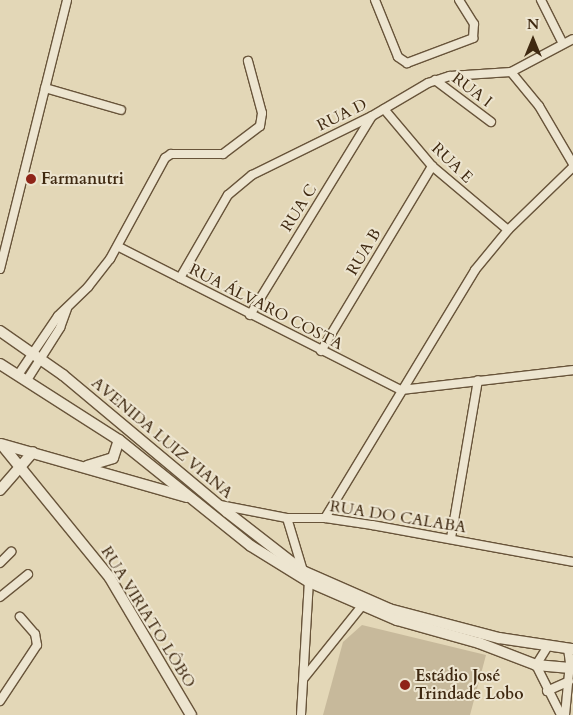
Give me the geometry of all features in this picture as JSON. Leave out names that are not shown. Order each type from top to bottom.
[{"type":"main road","name":"AVENIDA LUIZ VIANA","points":[[0,331],[38,356],[218,505],[303,571],[390,609],[499,638],[570,649]]},
{"type":"main road","name":"AVENIDA LUIZ VIANA","points":[[0,364],[119,440],[258,552],[308,582],[361,607],[479,643],[536,666],[572,668]]},
{"type":"main road","points":[[86,466],[113,458],[119,440]]},
{"type":"main road","points":[[1,444],[86,466],[191,499]]},
{"type":"main road","name":"RUA VIRIATO LÔBO","points":[[1,444],[110,578],[191,715]]},
{"type":"main road","points":[[0,490],[33,452]]},
{"type":"street","points":[[0,269],[67,0]]},
{"type":"street","points":[[376,0],[398,57],[407,63],[473,38],[474,24],[459,0]]},
{"type":"street","points":[[541,0],[563,44]]},
{"type":"street","name":"RUA D","points":[[180,278],[234,187],[252,175],[372,116],[435,80],[511,72],[573,39]]},
{"type":"street","points":[[22,378],[62,324],[67,309],[88,288],[119,247],[165,158],[178,154],[223,154],[256,131],[263,120],[248,61]]},
{"type":"street","points":[[326,518],[467,282],[508,230],[573,165],[539,106],[511,72]]},
{"type":"street","name":"RUA I","points":[[435,80],[491,122]]},
{"type":"street","points":[[45,88],[121,110]]},
{"type":"street","name":"RUA E","points":[[384,109],[432,166],[508,230]]},
{"type":"street","name":"RUA C","points":[[250,315],[372,116]]},
{"type":"street","name":"RUA B","points":[[321,351],[432,166]]},
{"type":"street","name":"RUA ÁLVARO COSTA","points":[[119,247],[401,390]]},
{"type":"street","points":[[401,390],[573,370]]},
{"type":"street","points":[[451,538],[478,380]]},
{"type":"street","name":"RUA DO CALABA","points":[[218,505],[287,518],[326,518],[451,538],[573,562]]},
{"type":"street","points":[[287,518],[303,571]]},
{"type":"street","points":[[0,563],[11,552]]},
{"type":"street","points":[[0,597],[28,574]]},
{"type":"street","points":[[301,715],[308,582]]},
{"type":"street","points":[[304,678],[361,607]]},
{"type":"street","points":[[0,701],[37,644],[35,634],[20,617]]},
{"type":"street","points":[[548,646],[536,666],[547,691],[561,715]]},
{"type":"street","points":[[565,715],[572,668],[570,649]]},
{"type":"street","points":[[547,691],[569,681]]},
{"type":"shaded area","name":"Estádio José Trindade Lobo","points":[[362,625],[486,655],[470,715],[323,715],[343,642]]},
{"type":"place","name":"Farmanutri","points":[[31,179]]},
{"type":"place","name":"Estádio José Trindade Lobo","points":[[405,685]]}]
